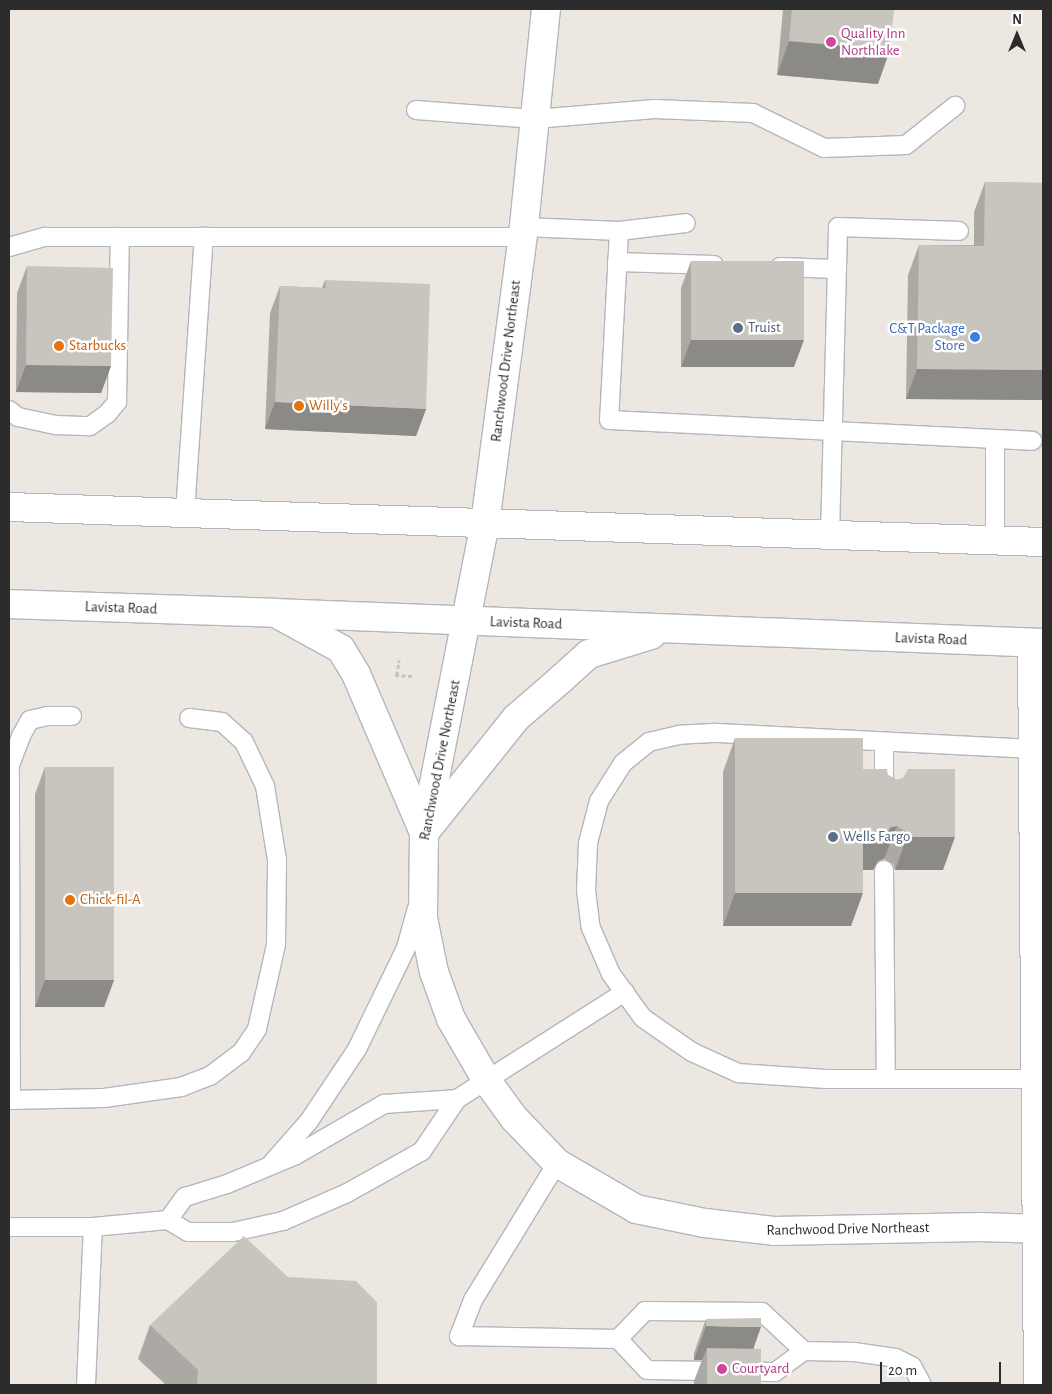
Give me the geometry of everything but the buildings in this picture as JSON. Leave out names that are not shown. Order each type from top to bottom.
[{"type":"main road","name":"Ranchwood Drive Northeast","points":[[546,9],[523,232],[486,523],[468,621],[424,833],[422,918],[434,972],[451,1019],[487,1081],[514,1118],[557,1164],[636,1209],[705,1223],[774,1232],[980,1227],[1041,1229]]},
{"type":"main road","points":[[9,507],[1043,542]]},
{"type":"main road","name":"Lavista Road","points":[[9,604],[275,612],[1038,644]]},
{"type":"main road","points":[[275,612],[341,649],[356,674],[424,833],[516,718],[590,654],[669,629]]},
{"type":"main road","points":[[1038,644],[1033,749],[1039,884],[1036,1079],[1041,1229],[1038,1385]]},
{"type":"lane","points":[[416,110],[535,120],[655,109],[753,113],[824,148],[906,145],[955,106]]},
{"type":"lane","points":[[9,247],[45,237],[204,237],[619,231],[686,223]]},
{"type":"lane","points":[[830,535],[838,227],[959,231]]},
{"type":"lane","points":[[619,231],[609,420],[1032,441]]},
{"type":"lane","points":[[9,410],[18,417],[56,425],[90,426],[107,414],[117,402],[120,237]]},
{"type":"lane","points":[[185,513],[204,237]]},
{"type":"lane","points":[[617,262],[727,265]]},
{"type":"lane","points":[[767,267],[837,269]]},
{"type":"lane","points":[[995,439],[995,540]]},
{"type":"lane","points":[[72,716],[47,716],[30,720],[21,736],[10,765],[10,1100],[104,1098],[181,1087],[210,1076],[241,1053],[257,1029],[276,944],[277,860],[265,786],[244,742],[222,722],[189,718]]},
{"type":"lane","points":[[1033,749],[712,733],[679,735],[649,742],[623,763],[599,801],[588,843],[586,890],[591,928],[611,974],[643,1018],[692,1052],[738,1072],[826,1079],[1036,1079]]},
{"type":"lane","points":[[884,742],[884,803]]},
{"type":"lane","points":[[884,870],[886,1079]]},
{"type":"lane","points":[[270,1166],[309,1121],[357,1049],[406,948],[422,888]]},
{"type":"lane","points":[[9,1227],[93,1227],[168,1220],[188,1232],[233,1232],[283,1221],[347,1193],[422,1151],[457,1099],[625,992]]},
{"type":"lane","points":[[168,1220],[185,1197],[227,1184],[296,1155],[384,1104],[457,1099]]},
{"type":"lane","points":[[557,1164],[473,1300],[459,1336],[618,1339],[647,1370],[775,1372],[804,1351],[854,1352],[896,1358],[912,1366],[922,1385]]},
{"type":"lane","points":[[86,1385],[93,1227]]},
{"type":"lane","points":[[618,1339],[645,1311],[762,1312],[804,1351]]},
{"type":"path","points":[[397,675],[399,660]]},
{"type":"place","name":"Quality Inn Northlake","points":[[831,42]]},
{"type":"place","name":"Truist","points":[[738,328]]},
{"type":"place","name":"C&T Package Store","points":[[975,337]]},
{"type":"place","name":"Starbucks","points":[[59,346]]},
{"type":"place","name":"Willy's","points":[[299,406]]},
{"type":"place","name":"Wells Fargo","points":[[833,837]]},
{"type":"place","name":"Chick-fil-A","points":[[70,900]]},
{"type":"place","name":"Courtyard","points":[[722,1369]]}]
